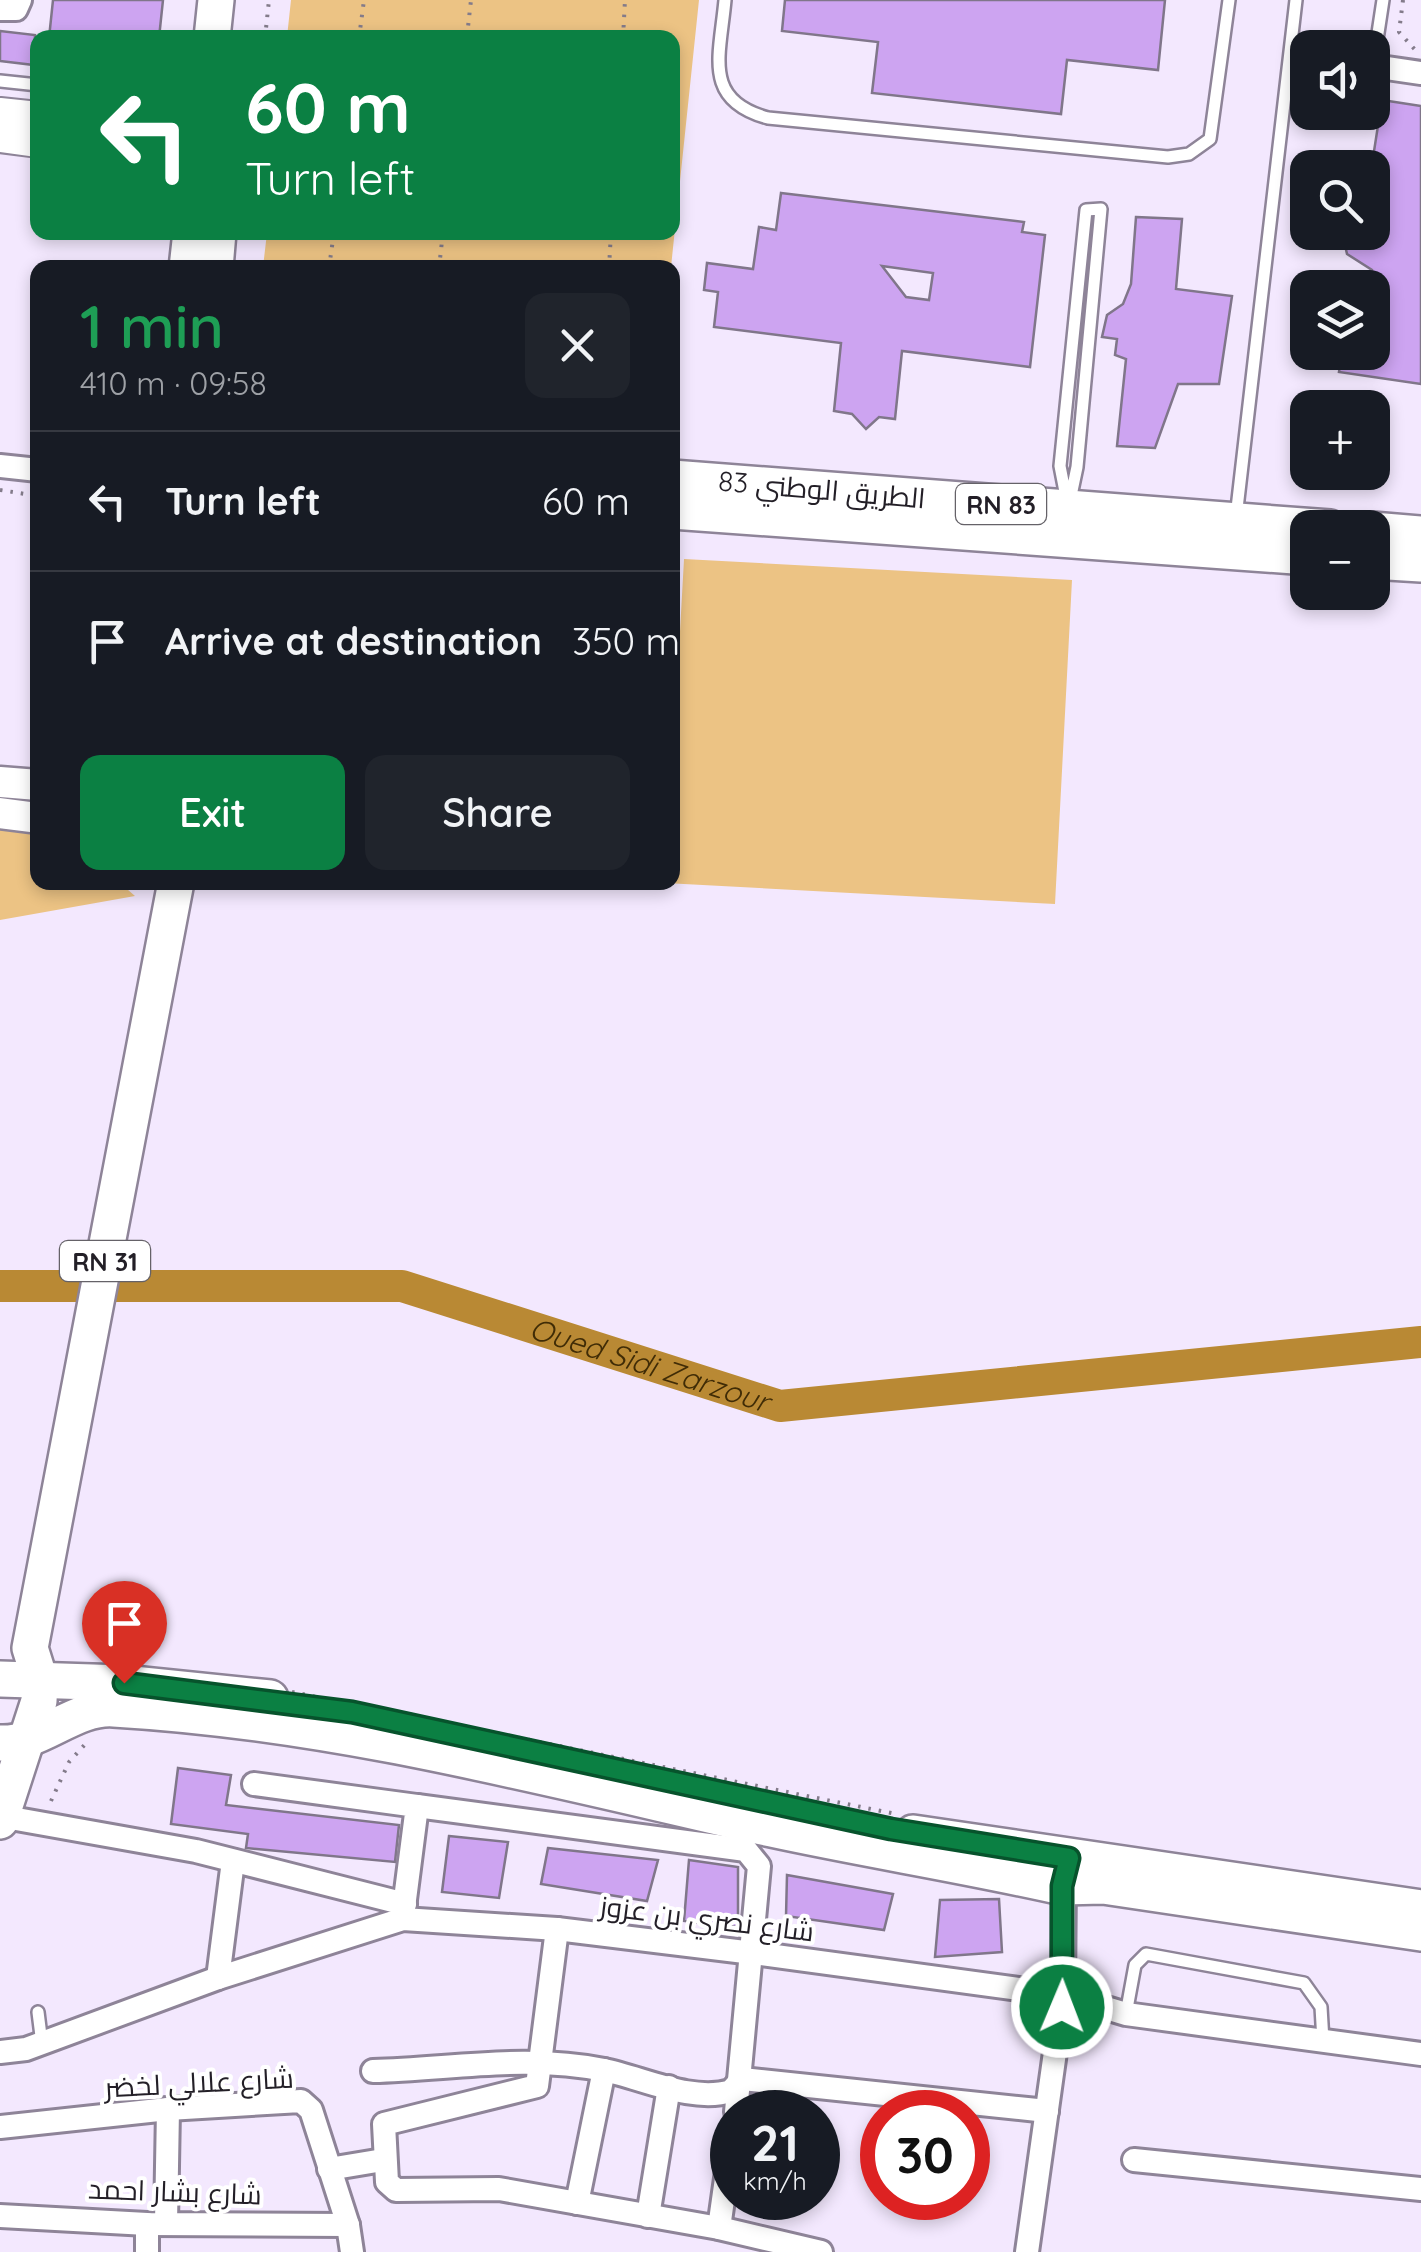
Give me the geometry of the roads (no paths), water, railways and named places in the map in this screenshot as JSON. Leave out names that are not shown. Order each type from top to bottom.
[{"type":"main road","points":[[213,30],[216,0]]},
{"type":"main road","points":[[237,30],[240,0]]},
{"type":"main road","name":"الطريق الوطني 83","points":[[680,479],[1290,555]]},
{"type":"main road","name":"الطريق الوطني 83","points":[[680,511],[1068,525],[1235,521],[1290,525]]},
{"type":"main road","points":[[1390,531],[1421,534]]},
{"type":"main road","points":[[1390,562],[1421,564]]},
{"type":"main road","points":[[0,782],[30,784]]},
{"type":"main road","points":[[0,813],[30,817]]},
{"type":"main road","name":"RN 31","points":[[0,1814],[34,1656],[175,890]]},
{"type":"main road","points":[[0,1677],[34,1656],[161,1686],[352,1712],[874,1826],[1065,1872],[1102,1886],[1421,1933]]},
{"type":"main road","points":[[14,1742],[108,1708],[252,1720],[570,1780],[771,1828],[1065,1872],[1421,1908]]},
{"type":"street","points":[[0,9],[16,9],[20,0]]},
{"type":"street","points":[[1390,68],[1421,72]]},
{"type":"street","points":[[0,112],[30,115]]},
{"type":"street","points":[[0,138],[30,141]]},
{"type":"street","points":[[0,466],[30,469]]},
{"type":"street","points":[[254,1784],[746,1850],[759,1866],[740,2090]]},
{"type":"street","points":[[0,1814],[233,1861],[404,1912],[417,1806]]},
{"type":"street","points":[[218,1978],[233,1861]]},
{"type":"street","points":[[1028,2252],[1063,1995],[1065,1872]]},
{"type":"street","name":"شارع نصري بن عزوز","points":[[0,2052],[42,2044],[404,1912],[1063,1995],[1126,2014],[1421,2054]]},
{"type":"street","points":[[557,1929],[540,2081],[532,2090],[384,2124],[387,2182],[396,2190],[498,2189],[718,2228],[821,2252]]},
{"type":"street","points":[[374,2071],[541,2061],[721,2094],[732,2091],[742,2079]]},
{"type":"street","points":[[577,2203],[604,2070]]},
{"type":"street","points":[[742,2079],[1047,2111]]},
{"type":"street","points":[[648,2216],[669,2087]]},
{"type":"street","name":"شارع علالي لخضر","points":[[0,2127],[168,2109],[301,2101],[312,2110],[348,2225],[352,2252]]},
{"type":"street","points":[[148,2252],[157,2224],[168,2109]]},
{"type":"street","points":[[330,2169],[383,2160]]},
{"type":"street","points":[[1134,2160],[1421,2189]]},
{"type":"street","name":"شارع بشار احمد","points":[[0,2216],[157,2224],[348,2225]]},
{"type":"street","points":[[718,2228],[719,2220]]},
{"type":"lane","points":[[725,0],[720,84],[726,98],[742,111],[768,118],[1168,157],[1189,154],[1210,139],[1229,0]]},
{"type":"lane","points":[[1235,521],[1296,0]]},
{"type":"lane","points":[[1378,30],[1383,0]]},
{"type":"lane","points":[[0,80],[30,84]]},
{"type":"lane","points":[[1086,210],[1101,210],[1077,467],[1068,525],[1060,466],[1086,210]]},
{"type":"lane","points":[[1126,2014],[1135,1965],[1146,1954],[1304,1983],[1321,2006],[1322,2041]]},
{"type":"lane","points":[[38,2012],[42,2044]]},
{"type":"waterway","name":"Oued Sidi Zarzour","points":[[0,1286],[402,1286],[780,1406],[1421,1342]]}]
